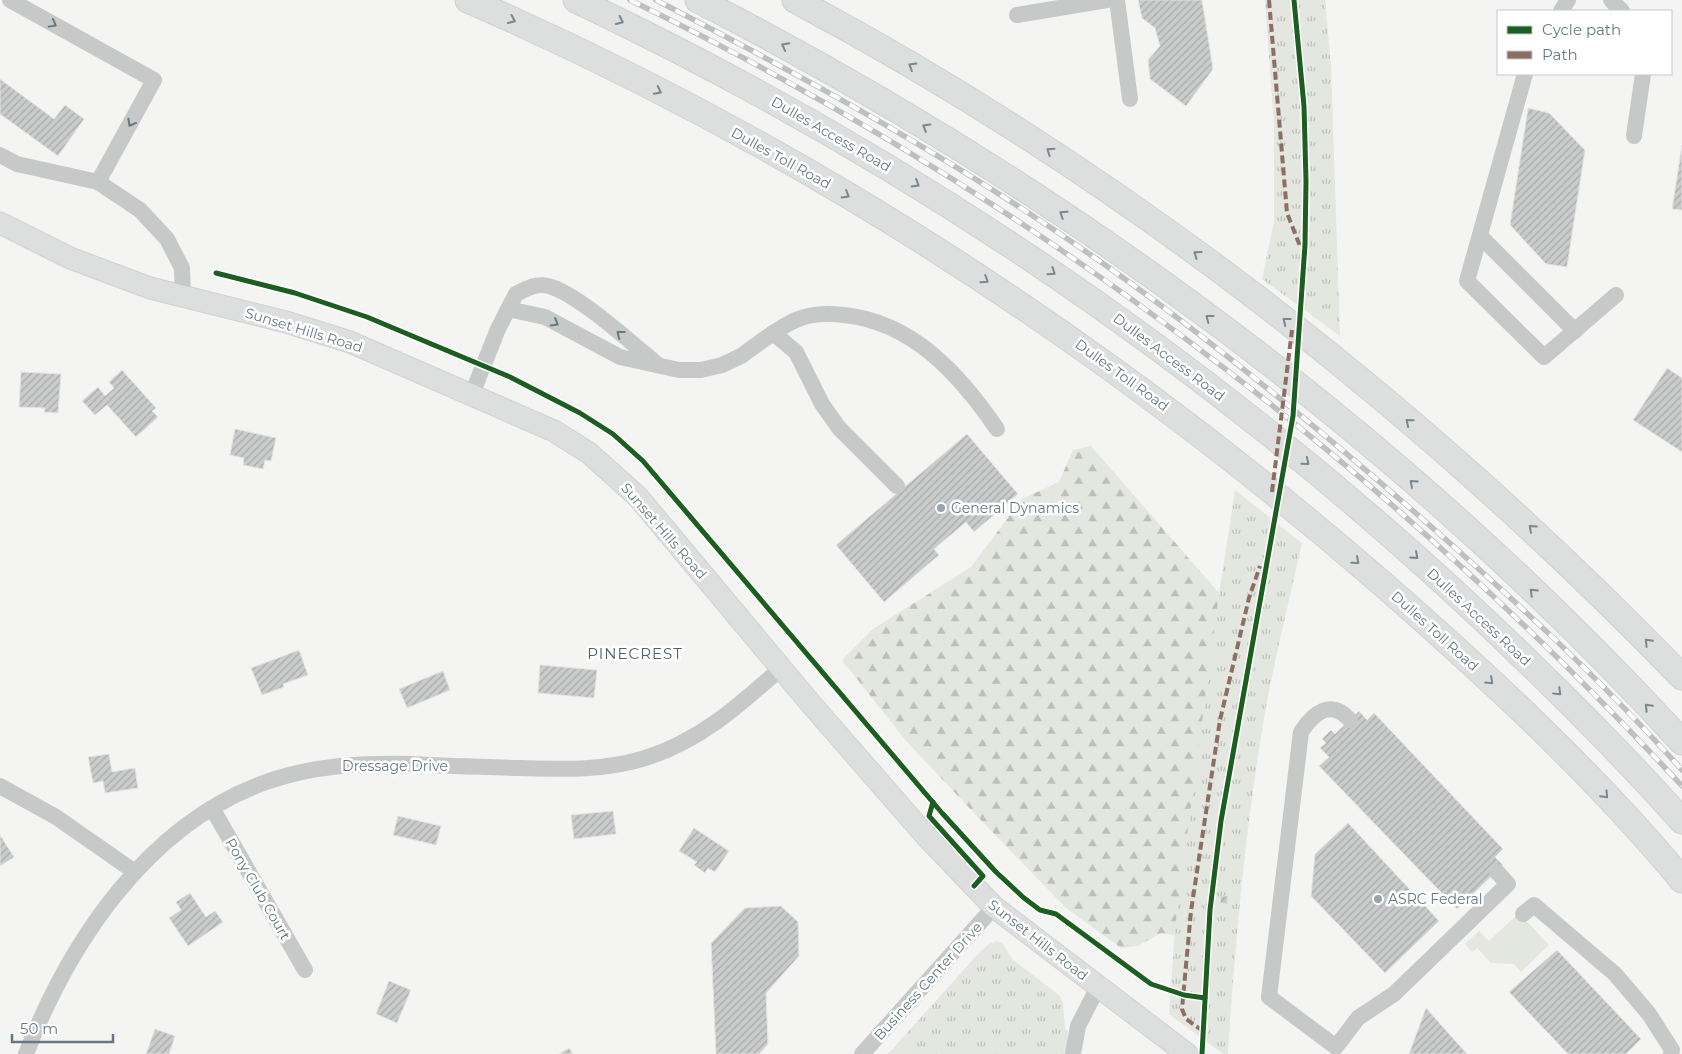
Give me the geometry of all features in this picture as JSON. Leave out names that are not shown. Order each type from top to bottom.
[{"type":"highway","name":"Dulles Toll Road","points":[[468,0],[672,97],[883,216],[1074,340],[1234,460],[1319,529],[1440,635],[1601,790],[1682,880]]},
{"type":"highway","name":"Dulles Access Road","points":[[576,0],[720,72],[824,129],[965,214],[1130,326],[1325,478],[1491,626],[1569,702],[1682,821]]},
{"type":"highway","points":[[698,0],[825,68],[954,144],[1113,248],[1248,348],[1334,414],[1409,478],[1519,578],[1614,670],[1682,742]]},
{"type":"highway","points":[[795,0],[892,54],[1033,140],[1147,218],[1251,294],[1445,452],[1536,532],[1682,677]]},
{"type":"main road","name":"Sunset Hills Road","points":[[0,224],[85,264],[150,288],[286,322],[342,340],[472,394],[554,431],[604,465],[638,497],[780,669],[926,836],[994,907],[1187,1054]]},
{"type":"street","points":[[10,0],[154,80],[98,182]]},
{"type":"street","points":[[1017,14],[1106,0]]},
{"type":"street","points":[[1117,0],[1130,98]]},
{"type":"street","points":[[1611,0],[1621,10]]},
{"type":"street","points":[[1525,75],[1467,281],[1544,357],[1616,295]]},
{"type":"street","points":[[1634,136],[1643,75]]},
{"type":"street","points":[[0,155],[17,164],[98,182],[140,210],[167,239],[182,268],[183,296]]},
{"type":"street","points":[[1480,236],[1575,331]]},
{"type":"street","points":[[472,394],[516,294],[528,288],[542,285],[559,289],[575,298],[658,365]]},
{"type":"street","points":[[508,309],[545,317],[620,357],[680,370],[701,370],[722,365],[741,356],[772,333],[797,319],[825,313],[859,316],[892,326],[916,340],[938,358],[978,400],[998,429]]},
{"type":"street","points":[[772,333],[796,352],[822,404],[840,428],[897,486]]},
{"type":"street","name":"Dressage Drive","points":[[26,1054],[58,986],[86,937],[135,872],[154,852],[188,824],[212,808],[267,781],[328,767],[394,764],[586,769],[643,759],[697,735],[725,717],[780,669]]},
{"type":"street","points":[[1350,720],[1342,711],[1329,709],[1321,711],[1309,721],[1301,732],[1270,997],[1336,1047],[1358,1018],[1394,994],[1508,884],[1497,872]]},
{"type":"street","points":[[0,786],[56,816],[135,872]]},
{"type":"street","name":"Pony Club Court","points":[[212,808],[305,970]]},
{"type":"street","points":[[1523,914],[1534,905],[1615,974],[1649,1014],[1672,1050],[1671,1054]]},
{"type":"street","name":"Business Center Drive","points":[[862,1054],[994,907]]},
{"type":"street","points":[[1073,1054],[1078,1026],[1098,987]]},
{"type":"green space","points":[[1265,0],[1325,0],[1331,65],[1340,336],[1262,279],[1274,221],[1274,126]]},
{"type":"green space","points":[[1091,446],[1219,593],[1174,935],[1161,933],[1138,946],[1121,948],[1065,907],[907,742],[842,660],[873,629],[971,567],[1022,499],[1059,482],[1073,450]]},
{"type":"green space","points":[[1235,490],[1302,543],[1271,678],[1263,724],[1241,888],[1228,1054],[1223,1054],[1169,1014],[1181,842]]},
{"type":"green space","points":[[1519,913],[1549,945],[1521,972],[1514,964],[1491,963],[1477,948],[1472,952],[1465,944],[1479,931],[1489,941]]},
{"type":"green space","points":[[997,941],[1003,944],[1012,959],[1060,996],[1063,1003],[1065,1028],[1068,1032],[1066,1054],[888,1054],[978,954],[989,944]]},
{"type":"building","points":[[1138,0],[1202,0],[1213,69],[1186,106],[1150,79],[1148,60],[1160,46],[1155,28],[1142,18]]},
{"type":"building","points":[[0,79],[54,119],[65,105],[84,119],[58,156],[0,114]]},
{"type":"building","points":[[1528,108],[1549,113],[1585,150],[1567,267],[1546,264],[1510,225]]},
{"type":"building","points":[[1682,145],[1682,210],[1672,209]]},
{"type":"building","points":[[1667,368],[1682,378],[1682,452],[1633,420]]},
{"type":"building","points":[[122,370],[156,408],[152,411],[158,417],[136,437],[107,405],[95,415],[82,401],[98,387],[105,396],[114,388],[109,382]]},
{"type":"building","points":[[21,372],[61,374],[58,413],[44,412],[45,408],[19,407]]},
{"type":"building","points":[[235,429],[276,438],[271,461],[265,460],[263,469],[243,465],[244,458],[230,455]]},
{"type":"building","name":"General Dynamics","points":[[967,434],[1018,494],[974,532],[966,522],[934,549],[939,555],[884,602],[836,545]]},
{"type":"building","points":[[299,650],[308,675],[283,684],[284,687],[262,695],[251,668]]},
{"type":"building","points":[[540,665],[597,670],[594,698],[538,693]]},
{"type":"building","points":[[443,671],[450,690],[407,708],[399,689]]},
{"type":"building","points":[[1359,711],[1367,720],[1374,713],[1503,849],[1495,857],[1503,865],[1457,909],[1319,766],[1329,757],[1320,748],[1326,743],[1322,739],[1331,730],[1335,734]]},
{"type":"building","points":[[109,754],[112,772],[135,768],[138,788],[105,793],[103,781],[93,783],[88,757]]},
{"type":"building","points":[[613,811],[616,834],[574,839],[571,815]]},
{"type":"building","points":[[398,816],[441,826],[436,845],[393,835]]},
{"type":"building","points":[[1348,823],[1439,921],[1385,973],[1311,896],[1315,854]]},
{"type":"building","points":[[694,828],[729,851],[715,872],[708,868],[705,873],[694,865],[697,862],[679,851]]},
{"type":"building","points":[[0,835],[14,857],[0,866]]},
{"type":"building","points":[[190,893],[206,917],[215,911],[223,922],[188,946],[169,918],[181,910],[176,902]]},
{"type":"building","points":[[1221,896],[1228,896],[1227,904],[1220,903]]},
{"type":"building","points":[[781,906],[798,922],[799,956],[766,993],[768,1044],[759,1054],[716,1054],[711,943],[745,908]]},
{"type":"building","points":[[1557,950],[1641,1039],[1626,1054],[1568,1054],[1509,992]]},
{"type":"building","points":[[389,981],[411,990],[397,1023],[376,1014]]},
{"type":"building","points":[[1426,1008],[1467,1054],[1409,1054]]},
{"type":"building","points":[[155,1029],[175,1036],[169,1054],[146,1054]]},
{"type":"building","points":[[569,1048],[573,1054],[559,1054]]},
{"type":"railway","points":[[630,0],[777,76],[920,159],[1058,248],[1192,344],[1322,446],[1447,554],[1567,667],[1682,786]]},
{"type":"railway","points":[[656,0],[830,93],[943,159],[1054,230],[1186,324],[1338,446],[1482,572],[1551,635],[1618,701],[1682,770]]},
{"type":"marked path","points":[[1269,0],[1287,213],[1300,246]]},
{"type":"marked path","points":[[1272,492],[1292,330]]},
{"type":"marked path","points":[[1203,1031],[1186,1019],[1182,1009],[1191,911],[1220,720],[1249,598],[1260,566]]},
{"type":"cycle path","points":[[1202,1054],[1210,910],[1221,821],[1293,416],[1305,245],[1306,181],[1304,106],[1294,0]]},
{"type":"cycle path","points":[[216,273],[295,293],[367,317],[510,377],[580,413],[613,434],[643,461],[942,813],[996,872],[1040,910],[1056,914],[1151,984],[1184,995],[1205,998]]},
{"type":"cycle path","points":[[933,802],[929,816],[983,876],[974,886]]},
{"type":"place","name":"General Dynamics","points":[[941,508]]},
{"type":"place","name":"ASRC Federal","points":[[1378,899]]},
{"type":"district","name":"PINECREST","points":[[635,653]]}]
